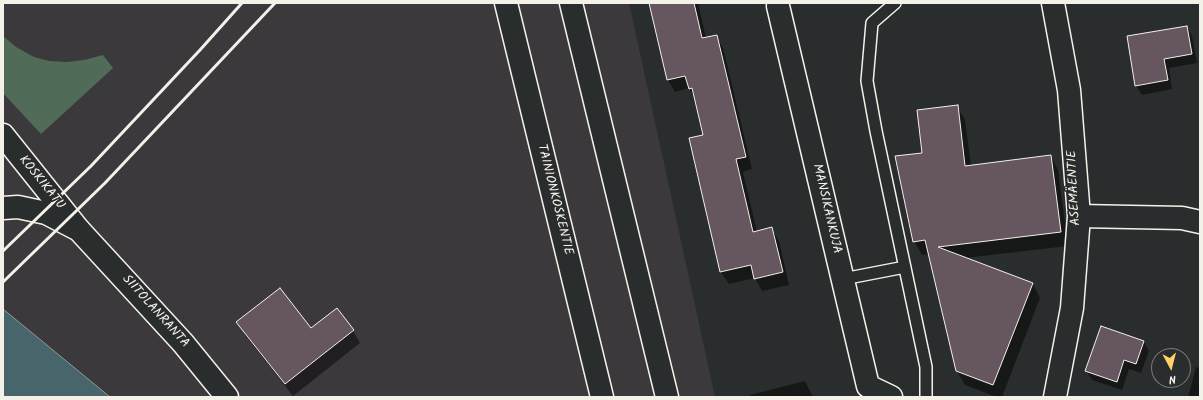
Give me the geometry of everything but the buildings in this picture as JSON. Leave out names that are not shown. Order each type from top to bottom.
[{"type":"street","name":"TAINIONKOSKENTIE","points":[[506,3],[602,397]]},
{"type":"street","points":[[571,3],[667,397]]},
{"type":"street","name":"ASEMÄENTIE","points":[[1053,3],[1069,90],[1079,216],[1072,308],[1055,397]]},
{"type":"street","name":"MANSIKANKUJA","points":[[778,6],[868,386],[891,397]]},
{"type":"street","name":"KOSKIKATU","points":[[3,135],[79,230]]},
{"type":"street","points":[[3,208],[18,206],[46,213],[79,230]]},
{"type":"street","points":[[1079,216],[1182,218],[1200,222]]},
{"type":"street","name":"SIITOLANRANTA","points":[[79,230],[183,343],[227,397]]},
{"type":"lane","points":[[894,3],[872,23],[867,81],[876,131],[926,367],[926,397]]},
{"type":"lane","points":[[843,280],[905,267]]},
{"type":"shaded area","points":[[3,3],[629,3],[715,397],[110,397],[3,309]]},
{"type":"green space","points":[[3,36],[16,47],[34,57],[49,61],[67,62],[84,60],[103,55],[113,68],[41,134],[3,93]]},
{"type":"water","points":[[3,309],[110,397],[3,397]]},
{"type":"railway","points":[[3,251],[91,166],[242,3]]},
{"type":"railway","points":[[3,282],[105,183],[275,3]]}]
